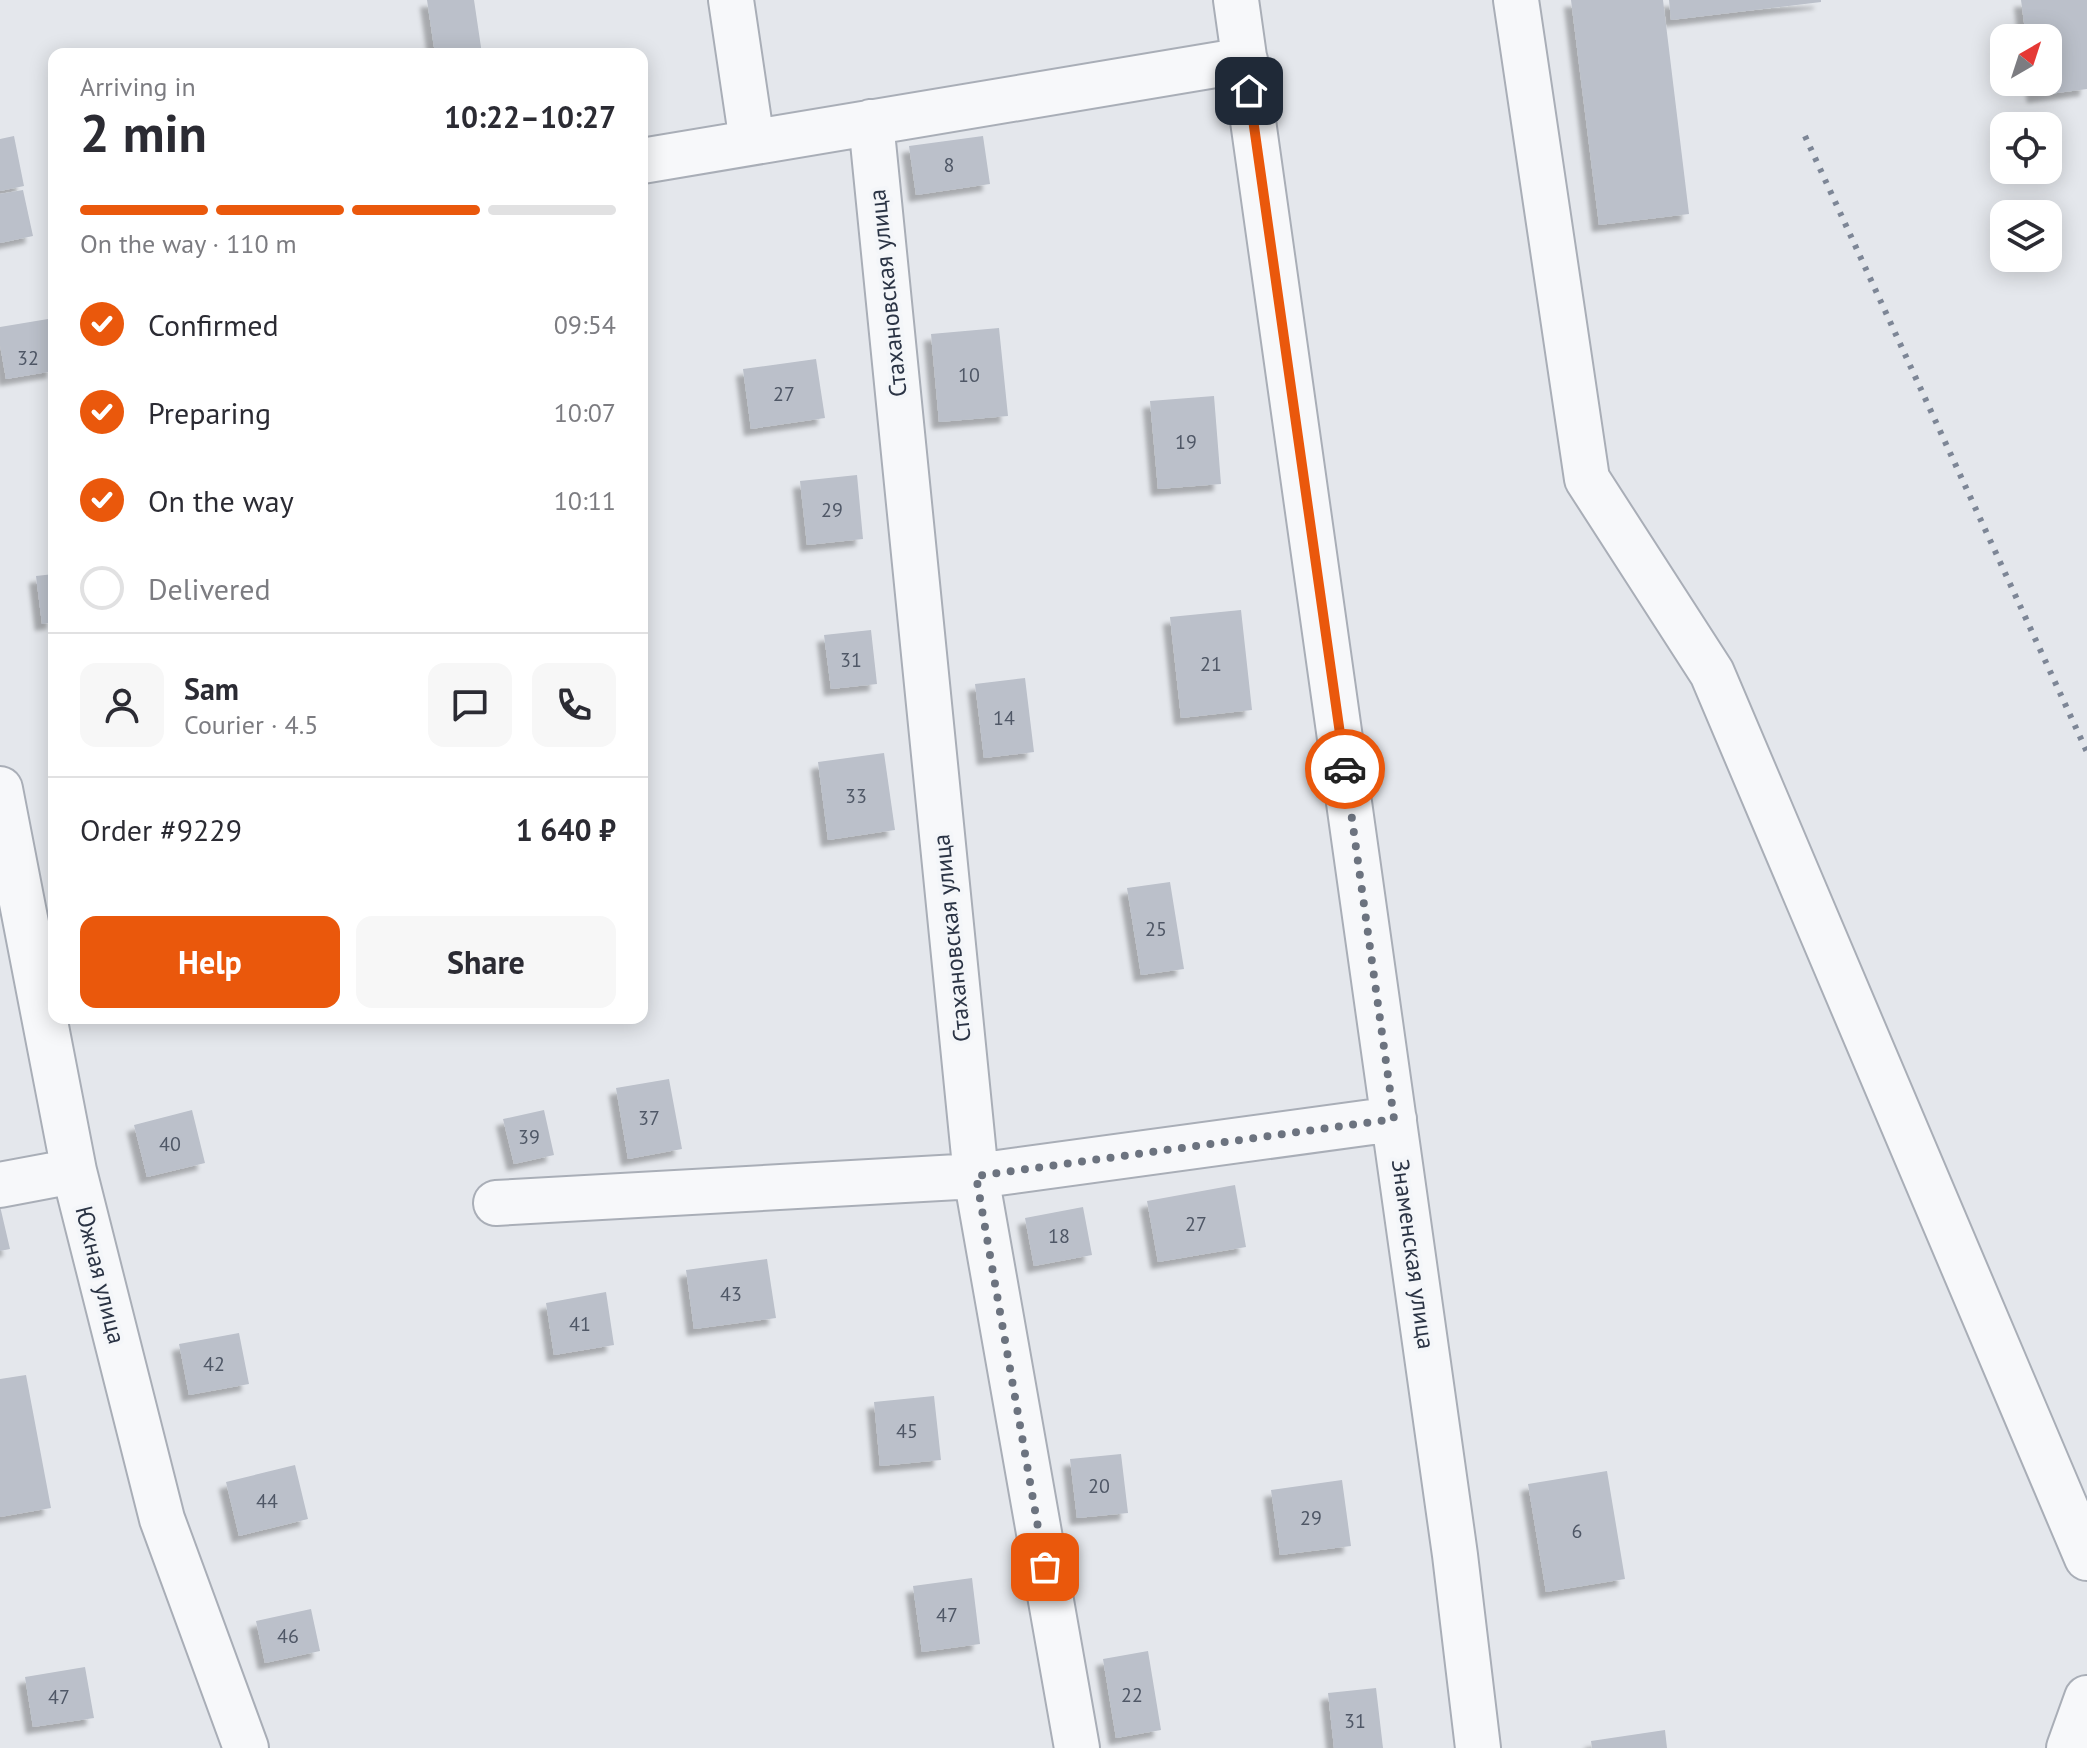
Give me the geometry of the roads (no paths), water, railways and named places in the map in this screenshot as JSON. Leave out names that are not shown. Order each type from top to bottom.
[{"type":"street","points":[[731,0],[752,142]]},
{"type":"street","name":"Знаменская улица","points":[[1236,0],[1455,1555],[1478,1748]]},
{"type":"street","points":[[1516,0],[1587,479],[1712,673],[2087,1558]]},
{"type":"street","points":[[648,160],[1245,60]]},
{"type":"street","name":"Стахановская улица","points":[[871,122],[976,1176],[1077,1748]]},
{"type":"street","name":"Южная улица","points":[[0,789],[74,1171],[162,1519],[246,1748]]},
{"type":"street","points":[[496,1203],[976,1176],[1394,1119]]},
{"type":"street","points":[[0,1185],[74,1171]]},
{"type":"street","points":[[2069,1748],[2087,1698]]},
{"type":"railway","points":[[1805,136],[2087,752]]}]
